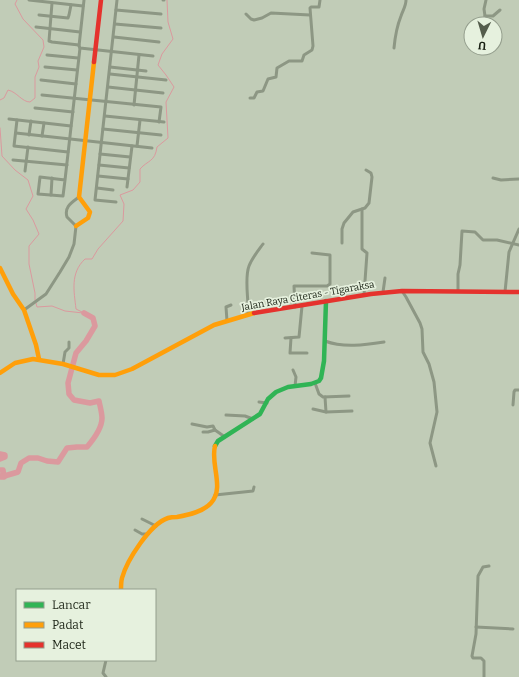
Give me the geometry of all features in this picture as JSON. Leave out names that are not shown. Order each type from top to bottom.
[{"type":"street","points":[[29,0],[83,6]]},
{"type":"street","points":[[65,180],[40,177],[38,194],[63,196],[67,166],[76,84],[84,0]]},
{"type":"street","points":[[24,310],[46,294],[69,257],[74,244],[76,226],[88,218],[90,212],[79,197],[101,0]]},
{"type":"street","points":[[116,202],[95,200],[117,0]]},
{"type":"street","points":[[250,98],[254,98],[257,92],[263,91],[268,79],[276,77],[277,68],[289,62],[302,61],[304,56],[312,50],[314,43],[311,32],[310,7],[319,7],[320,0]]},
{"type":"street","points":[[394,48],[395,35],[400,16],[406,6],[406,0]]},
{"type":"street","points":[[485,16],[484,9],[486,0]]},
{"type":"street","points":[[52,3],[50,42],[96,51],[153,56]]},
{"type":"street","points":[[39,15],[68,17],[71,5]]},
{"type":"street","points":[[116,10],[161,14]]},
{"type":"street","points":[[493,16],[500,10]]},
{"type":"street","points":[[246,14],[250,19],[254,20],[262,18],[270,13],[310,15]]},
{"type":"street","points":[[115,24],[161,28]]},
{"type":"street","points":[[36,28],[80,32]]},
{"type":"street","points":[[114,37],[159,42]]},
{"type":"street","points":[[47,55],[78,58]]},
{"type":"street","points":[[134,104],[139,55]]},
{"type":"street","points":[[45,67],[77,70]]},
{"type":"street","points":[[110,67],[146,70]]},
{"type":"street","points":[[110,74],[166,80]]},
{"type":"street","points":[[41,80],[76,84]]},
{"type":"street","points":[[108,87],[163,93]]},
{"type":"street","points":[[42,95],[161,107],[159,122]]},
{"type":"street","points":[[35,108],[73,112]]},
{"type":"street","points":[[105,116],[164,122]]},
{"type":"street","points":[[9,119],[71,126]]},
{"type":"street","points":[[18,120],[14,146],[68,152]]},
{"type":"street","points":[[137,146],[140,120]]},
{"type":"street","points":[[29,135],[31,121]]},
{"type":"street","points":[[42,136],[44,123]]},
{"type":"street","points":[[103,129],[161,135]]},
{"type":"street","points":[[16,133],[152,148]]},
{"type":"street","points":[[127,187],[132,146]]},
{"type":"street","points":[[25,171],[28,148]]},
{"type":"street","points":[[100,154],[130,157]]},
{"type":"street","points":[[13,160],[67,166]]},
{"type":"street","points":[[99,165],[129,168]]},
{"type":"street","points":[[342,243],[342,229],[344,223],[353,212],[362,209],[368,203],[372,177],[371,173],[366,170]]},
{"type":"street","points":[[98,176],[128,179]]},
{"type":"street","points":[[51,195],[52,178]]},
{"type":"street","points":[[493,178],[501,180],[519,179]]},
{"type":"street","points":[[97,188],[113,190]]},
{"type":"street","points":[[76,226],[67,217],[66,209],[69,204],[79,197]]},
{"type":"street","points":[[362,209],[362,249],[367,254],[363,297]]},
{"type":"street","points":[[505,292],[507,262],[512,244],[519,229]]},
{"type":"street","points":[[458,292],[462,232],[475,232],[483,240],[496,240],[519,245]]},
{"type":"street","points":[[248,314],[248,267],[263,244]]},
{"type":"street","points":[[295,307],[294,286],[327,286],[330,284],[330,255],[312,253]]},
{"type":"street","points":[[0,268],[13,294],[24,310],[36,345],[39,359]]},
{"type":"street","points":[[383,292],[385,278]]},
{"type":"street","points":[[402,291],[420,323],[422,329],[423,352],[429,364],[434,382],[437,412],[430,443],[436,466]]},
{"type":"street","name":"Jalan Raya Citeras - Tigaraksa","points":[[0,373],[10,365],[18,362],[39,359],[99,375],[109,376],[120,374],[214,325],[227,320],[248,314],[326,301],[363,297],[383,292],[519,292]]},
{"type":"street","points":[[121,589],[122,577],[125,570],[144,538],[156,526],[168,518],[185,515],[205,507],[212,502],[215,495],[217,477],[213,454],[218,441],[260,414],[268,399],[273,394],[295,386],[315,383],[321,378],[325,342],[326,301]]},
{"type":"street","points":[[227,320],[226,307],[231,305]]},
{"type":"street","points":[[285,338],[299,337],[302,306]]},
{"type":"street","points":[[291,338],[290,353],[307,353]]},
{"type":"street","points":[[64,365],[64,352],[69,348],[69,342]]},
{"type":"street","points":[[325,342],[350,345],[384,342]]},
{"type":"street","points":[[293,370],[296,377],[295,386]]},
{"type":"street","points":[[315,383],[319,394],[325,397],[349,396]]},
{"type":"street","points":[[513,405],[514,392],[515,390],[519,390]]},
{"type":"street","points":[[325,397],[326,412]]},
{"type":"street","points":[[259,402],[267,403]]},
{"type":"street","points":[[314,409],[326,412],[352,411]]},
{"type":"street","points":[[226,415],[245,416],[254,419]]},
{"type":"street","points":[[192,424],[207,427],[219,424]]},
{"type":"street","points":[[213,426],[214,430],[225,437]]},
{"type":"street","points":[[203,432],[214,430]]},
{"type":"street","points":[[215,495],[253,491],[254,487]]},
{"type":"street","points":[[142,519],[156,526]]},
{"type":"street","points":[[135,530],[142,534],[148,534]]},
{"type":"street","points":[[484,677],[484,661],[482,658],[473,658],[472,656],[476,627],[478,576],[483,567],[489,566]]},
{"type":"street","points":[[476,627],[513,629]]},
{"type":"street","points":[[106,661],[103,673],[106,677]]},
{"type":"waterway","points":[[0,100],[4,98],[8,90],[27,102],[30,102],[35,98],[35,77],[39,67],[38,61],[44,47],[43,40],[23,19],[15,4],[17,0]]},
{"type":"waterway","points":[[84,313],[76,309],[74,282],[77,270],[85,259],[92,259],[98,249],[123,221],[124,204],[120,195],[133,190],[140,182],[140,169],[155,156],[157,147],[168,138],[166,102],[174,87],[158,65],[162,54],[173,39],[168,22],[167,0]]},
{"type":"waterway","points":[[0,128],[2,156],[15,170],[28,180],[33,196],[26,209],[39,234],[29,246],[29,264],[35,300]]},
{"type":"waterway","points":[[36,303],[37,307],[52,306],[65,311],[83,313]]},
{"type":"waterway","points":[[0,476],[18,472],[21,463],[29,458],[38,458],[58,462],[67,448],[87,447],[99,430],[102,422],[99,401],[90,403],[74,400],[69,394],[68,383],[76,353],[86,341],[95,326],[93,318],[84,313]]},
{"type":"waterway","points":[[0,454],[5,455],[5,457],[0,459]]},
{"type":"waterway","points":[[0,470],[3,470],[4,477]]},
{"type":"traffic: fast","points":[[215,446],[218,441],[260,414],[268,399],[276,392],[288,387],[311,384],[319,381],[321,378],[324,361],[326,301]]},
{"type":"traffic: slow","points":[[76,226],[88,218],[90,212],[79,197],[94,62]]},
{"type":"traffic: slow","points":[[0,268],[13,294],[24,310],[36,345],[39,359]]},
{"type":"traffic: slow","points":[[0,373],[15,363],[33,359],[63,364],[99,375],[115,375],[132,369],[214,325],[254,313]]},
{"type":"traffic: slow","points":[[121,589],[122,578],[129,562],[140,544],[154,527],[168,518],[200,511],[208,506],[215,497],[217,490],[214,460],[215,446]]},
{"type":"traffic: jam","points":[[94,62],[101,0]]},
{"type":"traffic: jam","points":[[254,313],[371,294],[402,291],[519,292]]}]
